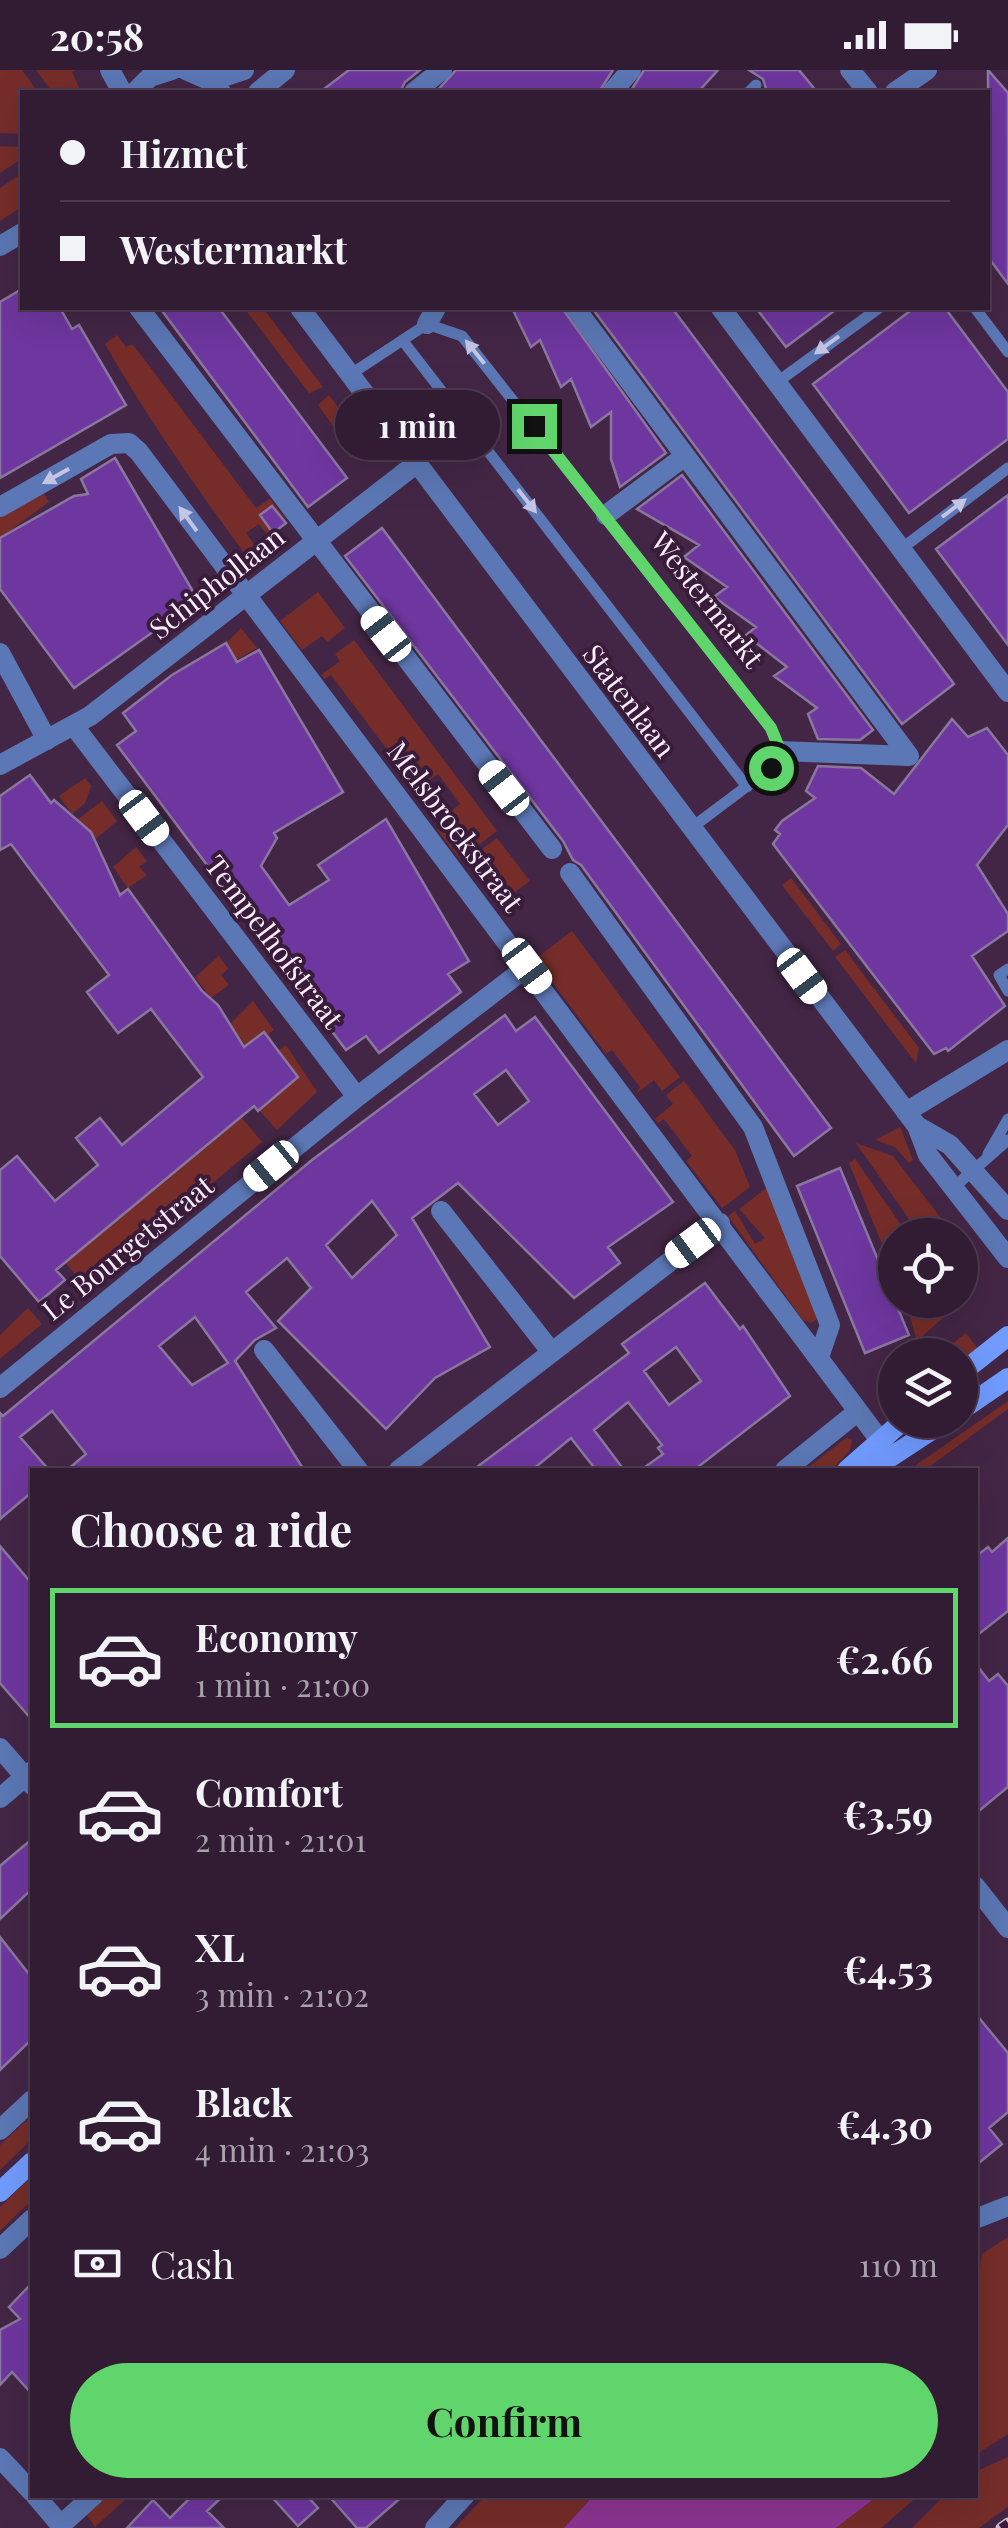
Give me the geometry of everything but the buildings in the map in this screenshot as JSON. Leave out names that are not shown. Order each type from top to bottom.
[{"type":"street","points":[[137,90],[150,77],[169,70]]},
{"type":"street","points":[[186,70],[216,86],[244,70]]},
{"type":"street","points":[[260,90],[284,70]]},
{"type":"street","points":[[417,90],[442,70]]},
{"type":"street","points":[[614,90],[631,70]]},
{"type":"street","points":[[850,70],[866,90]]},
{"type":"street","points":[[897,90],[926,70]]},
{"type":"street","points":[[141,310],[552,849]]},
{"type":"street","name":"Statenlaan","points":[[302,310],[912,1119],[928,1155],[1008,1258]]},
{"type":"street","points":[[576,310],[909,756],[780,750]]},
{"type":"street","points":[[722,310],[1008,692]]},
{"type":"street","name":"Melsbroekstraat","points":[[0,507],[111,444],[129,443],[139,452],[886,1449]]},
{"type":"street","points":[[606,514],[685,456]]},
{"type":"street","name":"Schiphollaan","points":[[0,765],[74,726],[418,463]]},
{"type":"street","points":[[0,653],[47,740]]},
{"type":"street","name":"Tempelhofstraat","points":[[74,726],[356,1097]]},
{"type":"street","points":[[570,873],[754,1127],[830,1325],[819,1356]]},
{"type":"street","name":"Le Bourgetstraat","points":[[0,1388],[356,1097],[527,966]]},
{"type":"street","points":[[912,1119],[1008,1050]]},
{"type":"street","name":"Statenlaan","points":[[912,1119],[978,1166],[1008,1210]]},
{"type":"street","points":[[441,1211],[550,1350]]},
{"type":"street","points":[[402,1468],[720,1223]]},
{"type":"street","points":[[978,1360],[1008,1336]]},
{"type":"street","points":[[264,1350],[356,1468]]},
{"type":"street","points":[[978,1399],[1008,1378]]},
{"type":"street","points":[[787,1468],[857,1412]]},
{"type":"street","points":[[872,1468],[893,1438]]},
{"type":"street","points":[[851,1468],[909,1438]]},
{"type":"street","points":[[0,1748],[30,1777],[0,1798]]},
{"type":"street","points":[[978,1890],[1008,1928]]},
{"type":"street","points":[[0,2130],[30,2102]]},
{"type":"street","points":[[0,2192],[30,2164]]},
{"type":"street","points":[[978,2218],[1008,2206]]},
{"type":"street","points":[[0,2250],[30,2221]]},
{"type":"street","points":[[0,2458],[30,2490]]},
{"type":"street","points":[[37,2498],[62,2527],[91,2498]]},
{"type":"street","points":[[435,2528],[462,2498]]},
{"type":"lane","points":[[776,383],[876,310]]},
{"type":"lane","points":[[976,310],[1008,352]]},
{"type":"lane","name":"Westermarkt","points":[[351,374],[403,341],[432,316],[462,336],[771,728],[780,750]]},
{"type":"lane","points":[[403,341],[747,787]]},
{"type":"lane","points":[[901,548],[1008,468]]},
{"type":"lane","points":[[690,828],[771,768],[780,750]]},
{"type":"lane","points":[[1008,968],[998,974],[1008,991]]},
{"type":"lane","points":[[978,1166],[1008,1119]]},
{"type":"lane","points":[[954,1188],[1008,1140]]},
{"type":"shaded area","points":[[0,70],[22,70],[37,90],[20,90],[20,134],[0,133]]},
{"type":"shaded area","points":[[36,70],[76,70],[72,72],[80,90],[51,90]]},
{"type":"shaded area","points":[[0,146],[20,147],[20,160],[0,173]]},
{"type":"shaded area","points":[[20,174],[20,208],[0,221],[0,188]]},
{"type":"shaded area","points":[[246,310],[265,310],[323,387],[309,393]]},
{"type":"shaded area","points":[[117,335],[126,347],[132,344],[138,351],[256,508],[270,499],[288,522],[272,506],[260,515],[273,533],[269,536],[259,524],[246,533],[255,546],[245,554],[137,398],[105,344]]},
{"type":"shaded area","points":[[329,395],[360,436],[347,446],[318,405]]},
{"type":"shaded area","points":[[44,494],[49,502],[0,538],[0,515]]},
{"type":"shaded area","points":[[318,592],[345,628],[327,642],[322,636],[302,650],[280,621]]},
{"type":"shaded area","points":[[241,628],[257,648],[236,660],[226,643]]},
{"type":"shaded area","points":[[354,640],[497,831],[460,859],[437,830],[443,825],[440,820],[460,804],[438,774],[417,789],[331,675],[324,679],[321,675],[340,661],[335,654]]},
{"type":"shaded area","points":[[85,778],[91,786],[85,803],[72,814],[59,796]]},
{"type":"shaded area","points":[[102,801],[117,821],[93,841],[77,820]]},
{"type":"shaded area","points":[[497,838],[530,881],[504,900],[471,857]]},
{"type":"shaded area","points":[[136,847],[147,861],[139,867],[147,875],[128,888],[113,867]]},
{"type":"shaded area","points":[[791,878],[841,944],[833,951],[782,885]]},
{"type":"shaded area","points":[[572,931],[680,1077],[662,1091],[654,1080],[636,1094],[640,1087],[612,1050],[606,1054],[535,959]]},
{"type":"shaded area","points":[[845,950],[919,1048],[916,1063],[835,957]]},
{"type":"shaded area","points":[[219,956],[228,969],[221,975],[229,985],[211,998],[195,977]]},
{"type":"shaded area","points":[[253,1001],[274,1030],[268,1034],[273,1041],[246,1046],[230,1024]]},
{"type":"shaded area","points":[[286,1045],[317,1092],[277,1130],[259,1110],[298,1078],[278,1051]]},
{"type":"shaded area","points":[[684,1081],[735,1150],[750,1187],[722,1208],[686,1161],[692,1156],[664,1119],[658,1123],[655,1119],[673,1104],[666,1095]]},
{"type":"shaded area","points":[[241,1117],[262,1142],[86,1288],[65,1262]]},
{"type":"shaded area","points":[[900,1127],[913,1160],[909,1163],[895,1147],[875,1140]]},
{"type":"shaded area","points":[[856,1143],[893,1156],[941,1218],[908,1218]]},
{"type":"shaded area","points":[[855,1159],[896,1218],[878,1218],[878,1234],[849,1163]]},
{"type":"shaded area","points":[[773,1183],[817,1319],[811,1323],[803,1320],[728,1216],[735,1211],[755,1244],[765,1238],[739,1209]]},
{"type":"shaded area","points":[[28,1308],[42,1324],[0,1359],[0,1335]]},
{"type":"shaded area","points":[[910,1318],[943,1318],[920,1338],[916,1338]]},
{"type":"shaded area","points":[[1008,1401],[1008,1409],[978,1431],[978,1422]]},
{"type":"shaded area","points":[[846,1438],[852,1439],[850,1450],[834,1468],[808,1468]]},
{"type":"shaded area","points":[[955,1438],[969,1438],[928,1468],[912,1468]]},
{"type":"shaded area","points":[[30,2117],[30,2141],[0,2170],[0,2145]]},
{"type":"shaded area","points":[[30,2178],[30,2202],[0,2231],[0,2207]]},
{"type":"shaded area","points":[[1008,2237],[1008,2434],[978,2453],[978,2279],[982,2254]]},
{"type":"shaded area","points":[[1008,2457],[1008,2507],[979,2528],[912,2528],[942,2498],[978,2498],[978,2471]]},
{"type":"shaded area","points":[[103,2498],[127,2498],[95,2527],[86,2514]]},
{"type":"shaded area","points":[[483,2498],[591,2498],[564,2528],[455,2528]]},
{"type":"shaded area","points":[[591,2498],[875,2498],[836,2528],[564,2528]]},
{"type":"shaded area","points":[[875,2498],[916,2498],[881,2528],[836,2528]]},
{"type":"railway","points":[[1001,2528],[1008,2523]]},
{"type":"route","points":[[534,426],[771,728],[780,750],[771,768]]}]
